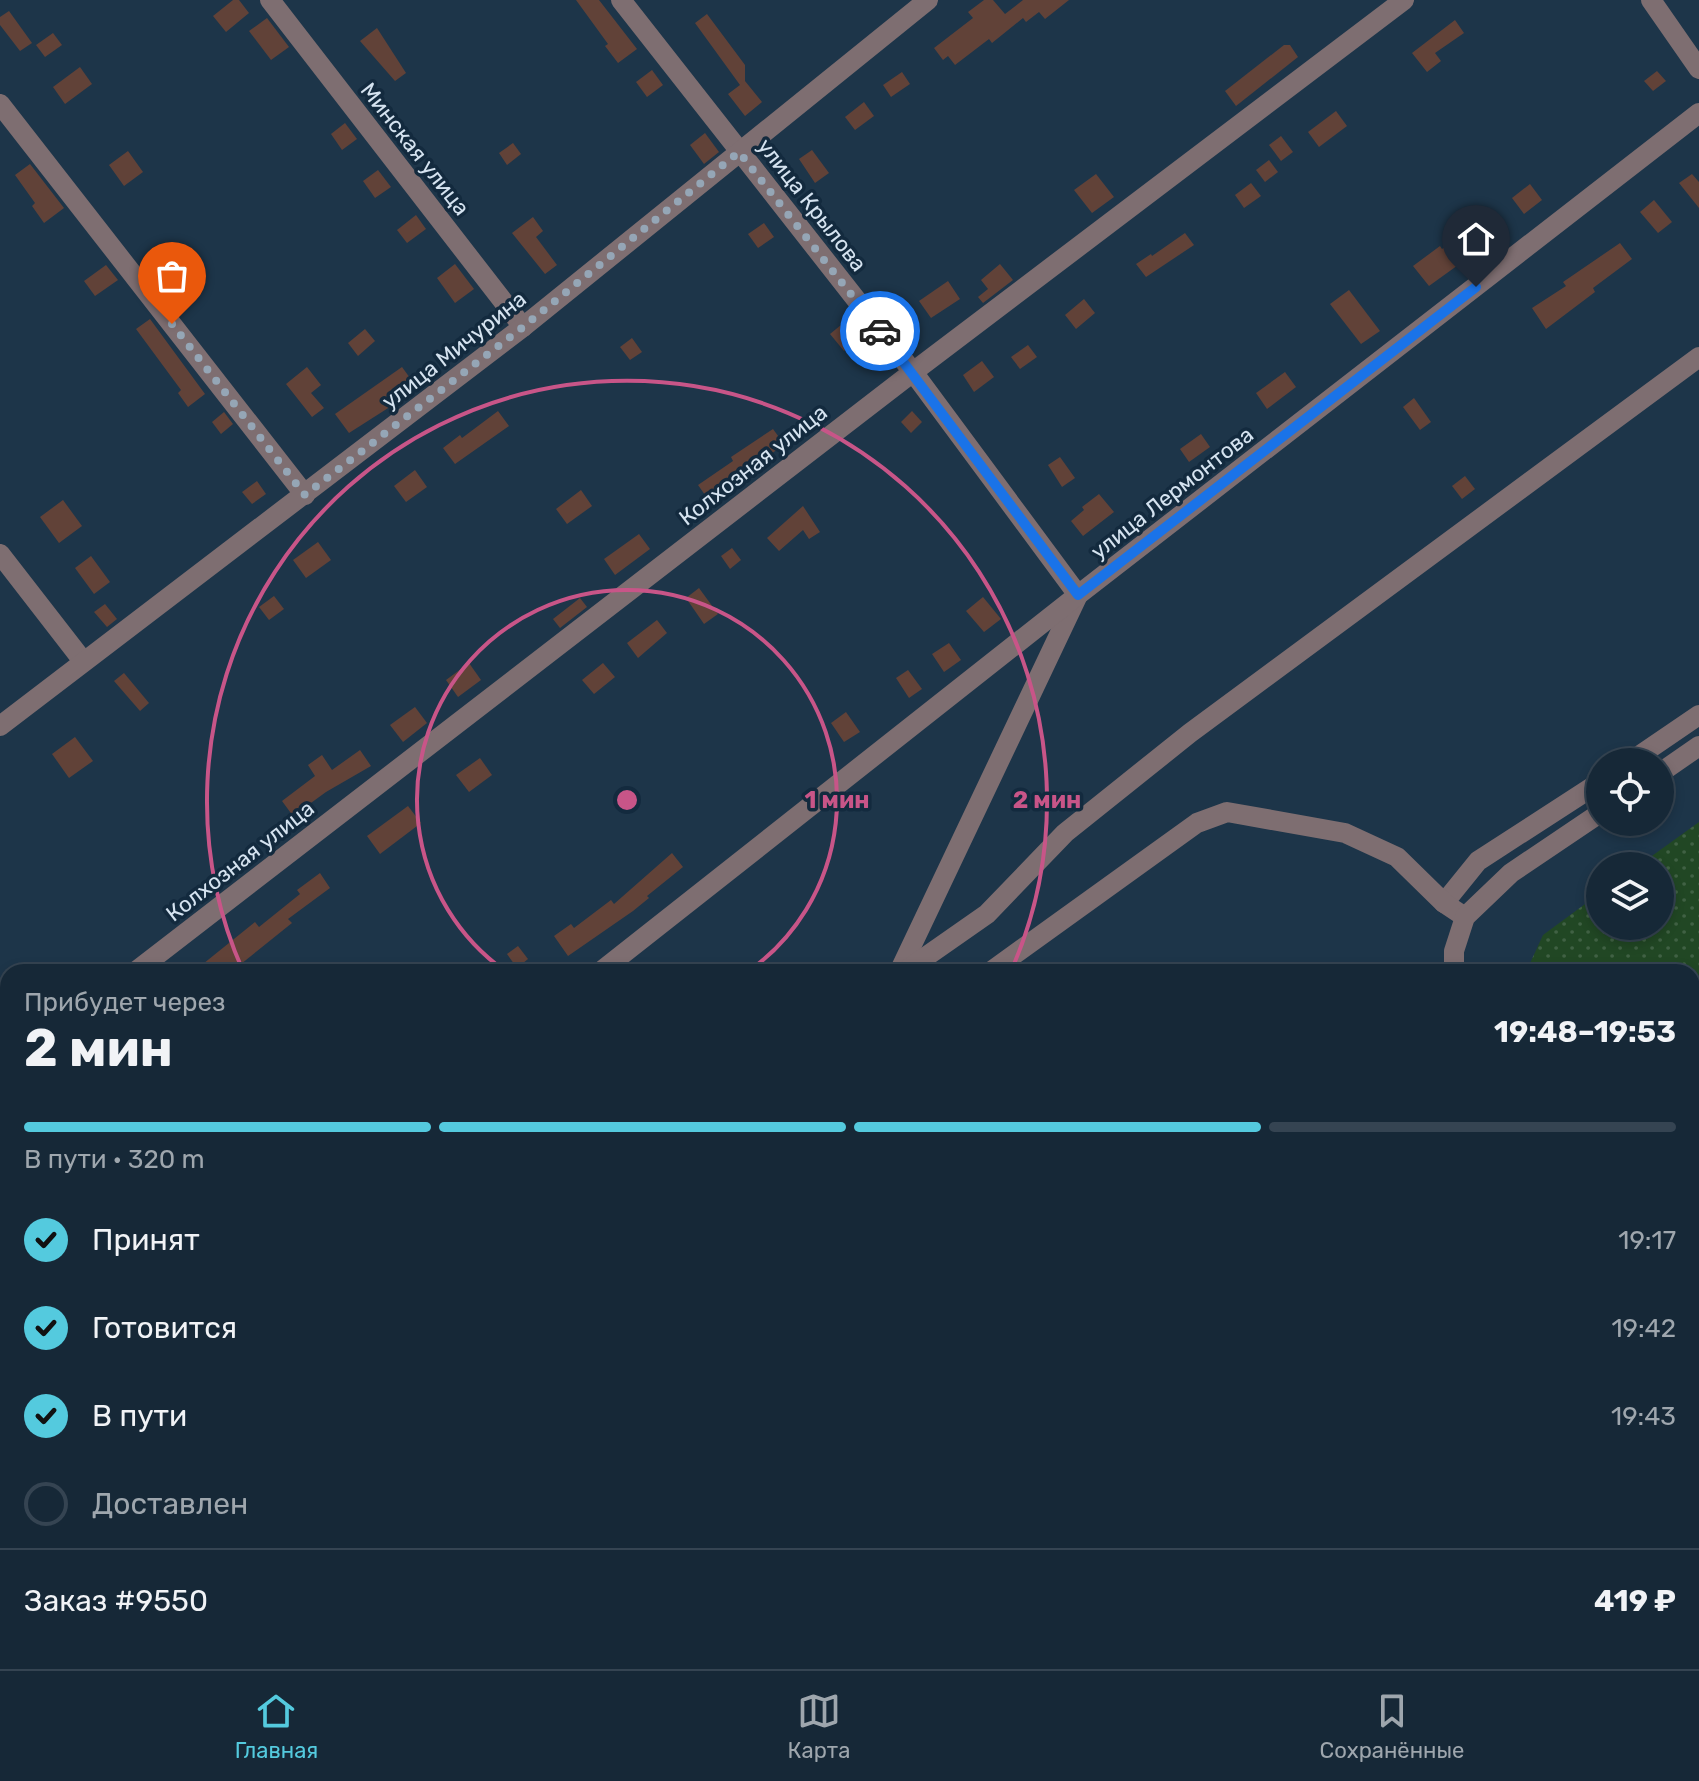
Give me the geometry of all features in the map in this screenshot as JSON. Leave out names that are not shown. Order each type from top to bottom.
[{"type":"street","name":"Минская улица","points":[[270,0],[523,327]]},
{"type":"street","name":"улица Крылова","points":[[621,0],[913,372],[1078,595]]},
{"type":"street","name":"улица Мичурина","points":[[0,726],[523,327],[928,0]]},
{"type":"street","name":"Колхозная улица","points":[[145,964],[913,372],[1404,0]]},
{"type":"street","points":[[1651,0],[1699,69]]},
{"type":"street","points":[[0,104],[305,495]]},
{"type":"street","name":"улица Лермонтова","points":[[610,964],[1078,595],[1699,113]]},
{"type":"street","points":[[914,964],[987,914],[1065,833],[1190,733],[1699,357]]},
{"type":"street","points":[[0,554],[83,661]]},
{"type":"street","points":[[906,964],[1078,595]]},
{"type":"street","points":[[1651,748],[1699,715]]},
{"type":"street","points":[[1674,763],[1699,746]]},
{"type":"street","points":[[1444,903],[1478,861],[1586,791]]},
{"type":"street","points":[[1001,964],[1197,823],[1227,812],[1345,833],[1397,857],[1444,903],[1465,917]]},
{"type":"street","points":[[1454,964],[1454,951],[1465,917],[1511,873],[1586,822]]},
{"type":"green space","points":[[1699,822],[1699,964],[1530,964],[1543,935],[1586,903],[1586,940],[1674,940],[1674,852],[1657,852]]},
{"type":"building","points":[[233,0],[239,0],[249,13],[226,32],[213,16]]},
{"type":"building","points":[[576,0],[599,0],[637,49],[618,63]]},
{"type":"building","points":[[984,0],[993,0],[1005,14],[1023,0],[1069,0],[1045,19],[1039,12],[1026,22],[1023,18],[992,43],[989,39],[955,65],[948,56],[943,60],[934,48],[973,18],[968,12]]},
{"type":"building","points":[[9,11],[32,43],[20,51],[0,25],[0,17]]},
{"type":"building","points":[[707,14],[745,65],[745,81],[762,102],[745,116],[728,94],[740,85],[695,23]]},
{"type":"building","points":[[267,18],[289,47],[271,60],[249,31]]},
{"type":"building","points":[[1455,20],[1464,33],[1435,53],[1441,61],[1427,72],[1412,53]]},
{"type":"building","points":[[377,28],[406,73],[395,81],[360,41]]},
{"type":"building","points":[[53,33],[62,45],[45,57],[36,45]]},
{"type":"building","points":[[1284,45],[1290,45],[1298,57],[1236,106],[1225,91]]},
{"type":"building","points":[[80,67],[92,84],[65,104],[53,87]]},
{"type":"building","points":[[652,70],[663,85],[647,97],[636,82]]},
{"type":"building","points":[[1657,71],[1666,81],[1653,91],[1644,81]]},
{"type":"building","points":[[902,72],[910,84],[891,97],[883,85]]},
{"type":"building","points":[[864,102],[874,116],[855,130],[845,117]]},
{"type":"building","points":[[1336,111],[1347,126],[1319,147],[1308,132]]},
{"type":"building","points":[[345,123],[357,139],[342,150],[331,134]]},
{"type":"building","points":[[705,133],[719,152],[704,164],[690,145]]},
{"type":"building","points":[[1281,136],[1293,152],[1281,161],[1269,145]]},
{"type":"building","points":[[513,143],[521,154],[507,165],[499,153]]},
{"type":"building","points":[[812,150],[829,173],[815,183],[799,159]]},
{"type":"building","points":[[128,151],[143,172],[124,186],[109,165]]},
{"type":"building","points":[[1269,160],[1278,172],[1265,182],[1256,170]]},
{"type":"building","points":[[30,164],[64,208],[44,223],[32,206],[35,203],[15,175]]},
{"type":"building","points":[[378,170],[391,187],[375,198],[363,181]]},
{"type":"building","points":[[1096,174],[1114,197],[1092,213],[1074,190]]},
{"type":"building","points":[[1692,174],[1699,182],[1699,208],[1679,183]]},
{"type":"building","points":[[1251,183],[1261,196],[1244,208],[1235,195]]},
{"type":"building","points":[[1530,184],[1542,200],[1524,214],[1512,198]]},
{"type":"building","points":[[1654,200],[1672,222],[1658,233],[1640,212]]},
{"type":"building","points":[[416,215],[426,229],[407,243],[397,230]]},
{"type":"building","points":[[533,217],[543,231],[536,237],[557,265],[545,274],[512,233]]},
{"type":"building","points":[[764,223],[774,237],[758,248],[748,234]]},
{"type":"building","points":[[1475,223],[1490,242],[1429,286],[1413,266],[1440,246],[1442,249]]},
{"type":"building","points":[[1185,233],[1194,245],[1146,277],[1136,264]]},
{"type":"building","points":[[1620,243],[1632,259],[1546,329],[1532,308],[1566,286],[1563,282]]},
{"type":"building","points":[[455,264],[474,289],[455,303],[437,278]]},
{"type":"building","points":[[1000,264],[1013,280],[983,303],[978,297],[988,289],[981,280]]},
{"type":"building","points":[[106,265],[118,280],[95,296],[84,281]]},
{"type":"building","points":[[948,281],[960,299],[931,318],[919,301]]},
{"type":"building","points":[[1349,290],[1380,331],[1361,344],[1330,304]]},
{"type":"building","points":[[1084,299],[1095,313],[1076,329],[1065,315]]},
{"type":"building","points":[[150,319],[205,394],[188,407],[178,393],[181,390],[136,329]]},
{"type":"building","points":[[841,325],[855,343],[844,351],[830,334]]},
{"type":"building","points":[[365,329],[375,341],[358,356],[348,343]]},
{"type":"building","points":[[632,338],[642,352],[630,360],[620,347]]},
{"type":"building","points":[[1028,345],[1037,357],[1020,369],[1011,357]]},
{"type":"building","points":[[982,361],[994,377],[974,392],[963,375]]},
{"type":"building","points":[[307,367],[321,385],[311,393],[324,408],[312,417],[286,384]]},
{"type":"building","points":[[402,367],[418,389],[349,433],[335,414]]},
{"type":"building","points":[[1285,372],[1296,387],[1267,409],[1256,393]]},
{"type":"building","points":[[1414,398],[1431,422],[1420,430],[1403,407]]},
{"type":"building","points":[[498,411],[509,426],[455,464],[443,448]]},
{"type":"building","points":[[912,411],[922,422],[911,433],[901,422]]},
{"type":"building","points":[[224,412],[233,424],[221,434],[212,422]]},
{"type":"building","points":[[773,429],[784,444],[710,502],[698,485],[733,461],[731,457]]},
{"type":"building","points":[[1201,434],[1210,447],[1189,462],[1180,449]]},
{"type":"building","points":[[1060,457],[1075,478],[1062,487],[1048,465]]},
{"type":"building","points":[[415,470],[427,487],[406,502],[394,486]]},
{"type":"building","points":[[1465,476],[1475,489],[1462,499],[1452,486]]},
{"type":"building","points":[[257,481],[266,494],[252,504],[242,492]]},
{"type":"building","points":[[581,490],[592,506],[567,524],[556,509]]},
{"type":"building","points":[[1099,494],[1114,512],[1083,536],[1071,521],[1084,510],[1082,507]]},
{"type":"building","points":[[63,500],[82,526],[59,543],[40,517]]},
{"type":"building","points":[[803,506],[820,532],[809,539],[803,530],[779,551],[767,538]]},
{"type":"building","points":[[639,534],[650,549],[615,575],[604,559]]},
{"type":"building","points":[[318,542],[331,560],[306,578],[293,560]]},
{"type":"building","points":[[732,548],[741,560],[730,569],[721,556]]},
{"type":"building","points":[[91,556],[110,582],[94,594],[75,568]]},
{"type":"building","points":[[699,588],[718,614],[704,624],[686,598]]},
{"type":"building","points":[[274,596],[284,609],[269,620],[259,607]]},
{"type":"building","points":[[983,597],[1001,619],[984,632],[966,611]]},
{"type":"building","points":[[580,598],[587,607],[560,628],[553,619]]},
{"type":"building","points":[[105,604],[117,619],[107,627],[94,612]]},
{"type":"building","points":[[657,620],[667,633],[638,658],[627,643]]},
{"type":"building","points":[[949,643],[961,660],[944,672],[932,654]]},
{"type":"building","points":[[469,663],[481,680],[458,697],[446,680]]},
{"type":"building","points":[[603,663],[615,677],[594,694],[582,680]]},
{"type":"building","points":[[908,670],[922,689],[909,698],[896,678]]},
{"type":"building","points":[[124,673],[149,703],[140,711],[114,681]]},
{"type":"building","points":[[415,707],[427,723],[403,742],[390,725]]},
{"type":"building","points":[[846,712],[860,732],[844,742],[831,723]]},
{"type":"building","points":[[75,737],[93,761],[69,778],[52,754]]},
{"type":"building","points":[[360,750],[371,766],[293,816],[282,801],[315,776],[308,765],[322,755],[332,770]]},
{"type":"building","points":[[480,758],[492,775],[469,792],[456,775]]},
{"type":"building","points":[[408,806],[421,823],[380,854],[367,836]]},
{"type":"building","points":[[672,853],[683,867],[633,911],[568,956],[554,936],[571,924],[574,928],[611,900],[614,904]]},
{"type":"building","points":[[320,873],[330,888],[288,919],[292,923],[241,964],[203,964],[255,922],[259,927],[300,894],[297,890]]},
{"type":"building","points":[[518,946],[528,959],[522,964],[514,964],[507,954]]},
{"type":"way so far","points":[[172,324],[305,495],[523,327],[739,152],[880,331]]},
{"type":"route","points":[[880,331],[1078,595],[1476,287]]}]
